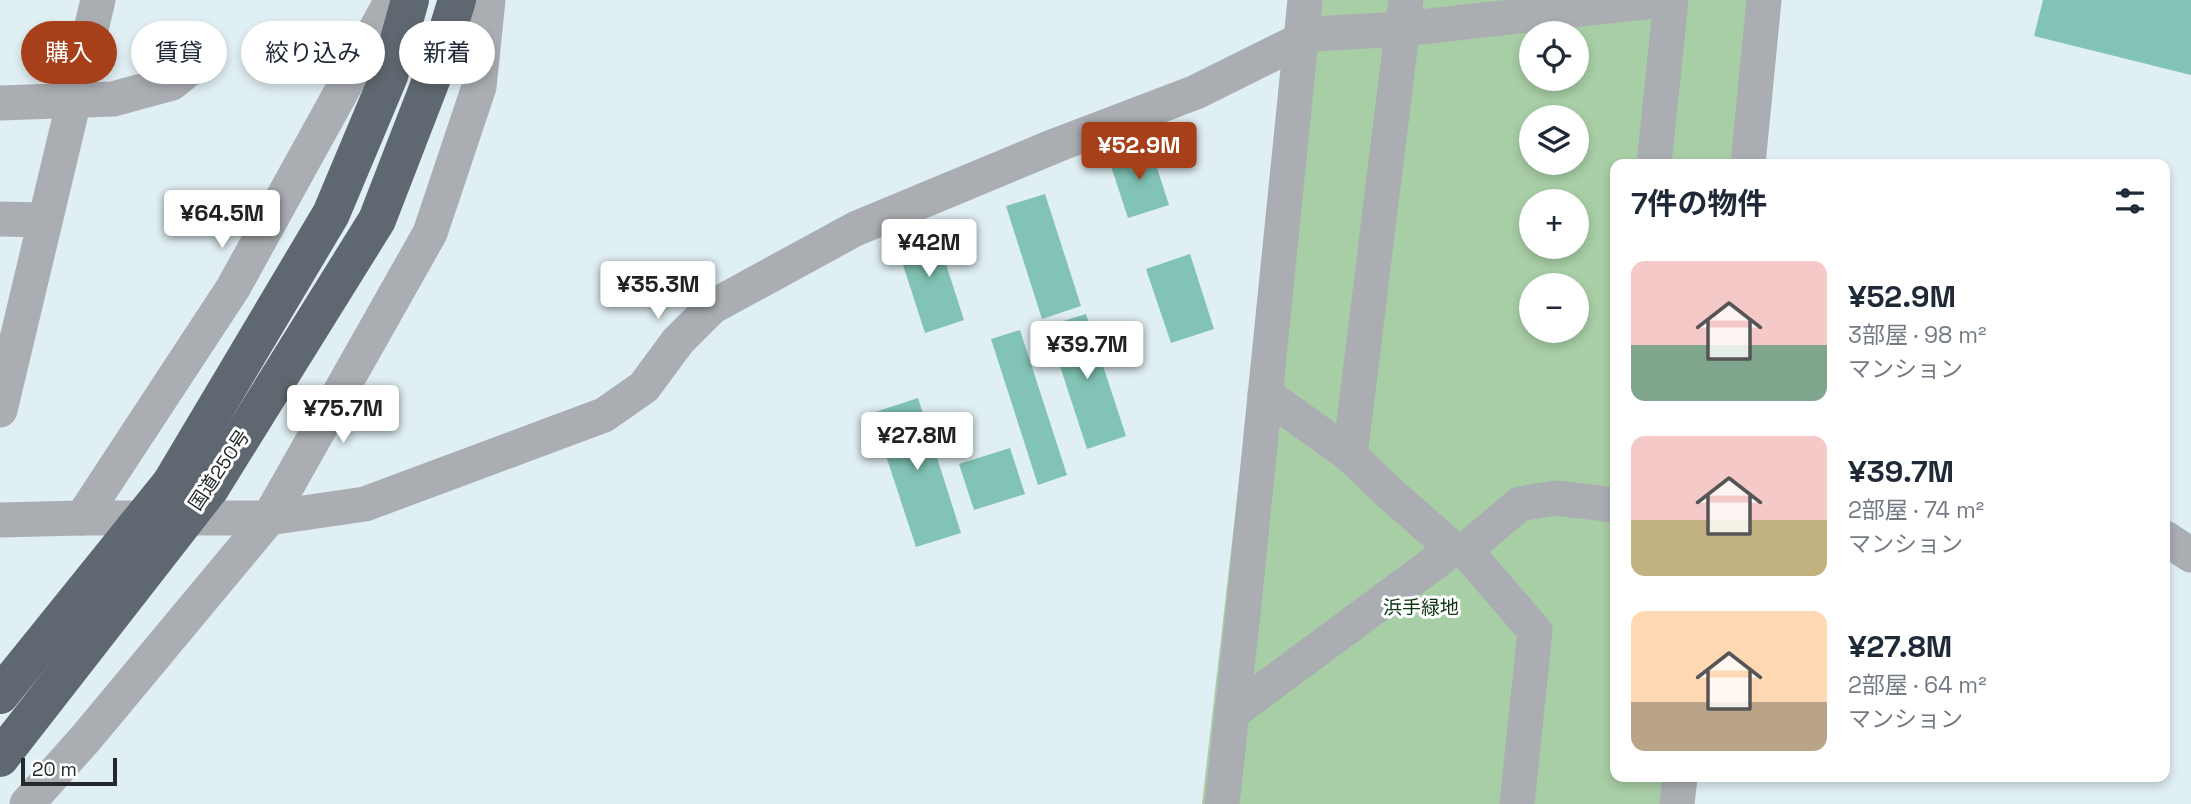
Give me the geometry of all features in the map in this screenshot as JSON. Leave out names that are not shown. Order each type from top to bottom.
[{"type":"highway","name":"国道250号","points":[[0,695],[171,483],[331,214],[389,76],[410,0]]},
{"type":"highway","name":"国道250号","points":[[0,758],[211,487],[377,220],[437,65],[457,0]]},
{"type":"street","points":[[0,410],[99,0]]},
{"type":"street","points":[[82,518],[233,288],[392,0]]},
{"type":"street","points":[[27,804],[86,738],[269,518],[430,233],[479,87],[488,0]]},
{"type":"street","points":[[1222,804],[1306,0]]},
{"type":"street","points":[[0,520],[269,518],[365,503],[604,415],[644,387],[678,341],[712,307],[855,229],[1058,145],[1196,92],[1313,34],[1404,15],[1662,0]]},
{"type":"street","points":[[1655,159],[1671,0]]},
{"type":"street","points":[[1748,159],[1764,0]]},
{"type":"street","points":[[1350,455],[1404,15]]},
{"type":"street","points":[[0,103],[113,99],[169,84]]},
{"type":"street","points":[[0,219],[44,220]]},
{"type":"street","points":[[1265,394],[1350,455],[1384,488],[1459,550],[1535,631],[1517,804]]},
{"type":"street","points":[[1232,713],[1520,504],[1555,498],[1610,504]]},
{"type":"street","points":[[2170,541],[2191,555]]},
{"type":"street","points":[[1677,804],[1679,782]]},
{"type":"green space","name":"浜手緑地","points":[[1294,0],[1750,0],[1735,159],[1610,159],[1610,782],[1665,782],[1663,804],[1202,804]]},
{"type":"building","points":[[2043,0],[2191,0],[2191,75],[2034,36]]},
{"type":"building","points":[[1150,146],[1169,205],[1128,218],[1109,160]]},
{"type":"building","points":[[1045,194],[1081,306],[1042,319],[1006,206]]},
{"type":"building","points":[[933,224],[964,320],[925,333],[894,237]]},
{"type":"building","points":[[1190,254],[1214,329],[1171,343],[1146,269]]},
{"type":"building","points":[[1086,314],[1126,436],[1087,449],[1047,326]]},
{"type":"building","points":[[1020,330],[1067,475],[1038,485],[991,339]]},
{"type":"building","points":[[918,398],[961,533],[916,547],[872,413]]},
{"type":"building","points":[[1010,448],[1025,494],[974,510],[959,464]]}]
